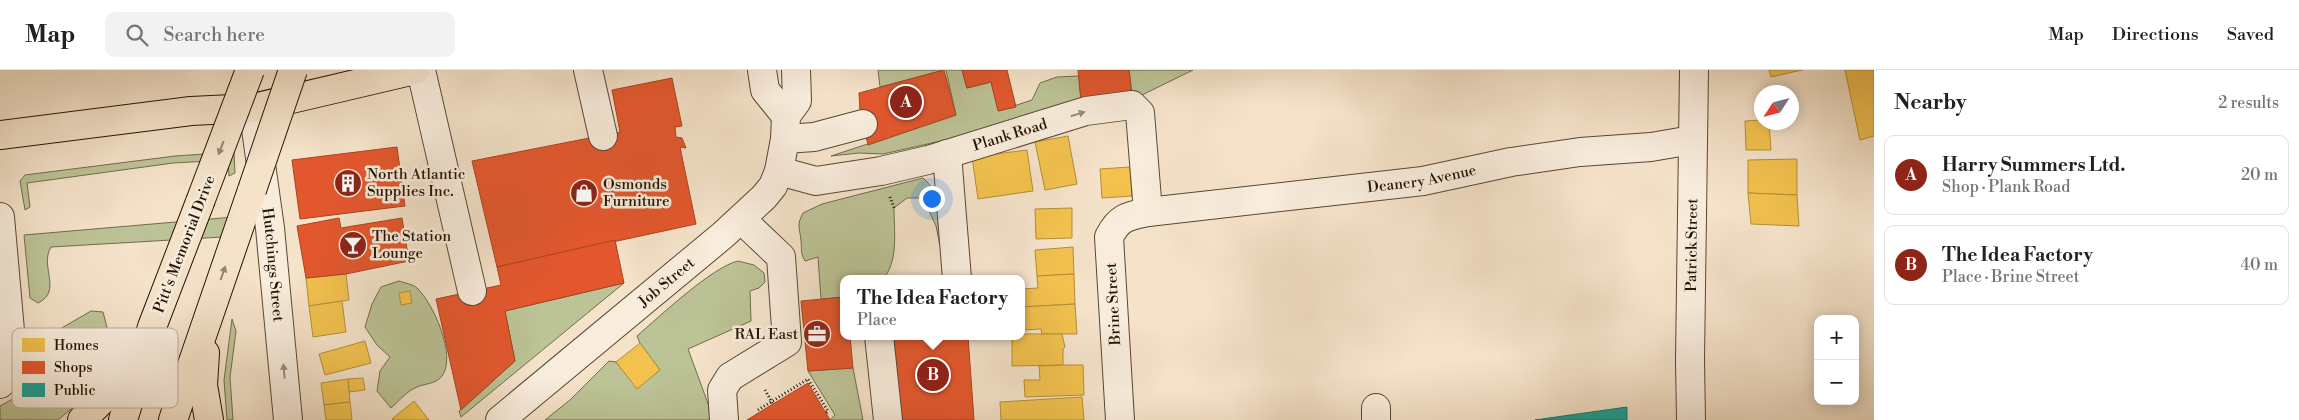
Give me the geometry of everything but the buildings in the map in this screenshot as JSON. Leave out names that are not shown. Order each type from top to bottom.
[{"type":"main road","name":"Pitt's Memorial Drive","points":[[152,327],[250,70]]},
{"type":"main road","points":[[178,406],[293,70]]},
{"type":"main road","points":[[0,135],[191,111],[253,108],[415,70]]},
{"type":"main road","points":[[208,319],[203,385],[209,420]]},
{"type":"main road","points":[[82,420],[94,408]]},
{"type":"main road","name":"Pitt's Memorial Drive","points":[[123,420],[127,408]]},
{"type":"main road","points":[[173,420],[177,408]]},
{"type":"street","points":[[421,70],[472,291]]},
{"type":"street","points":[[588,70],[603,136]]},
{"type":"street","points":[[762,70],[765,90],[785,128],[814,137],[863,124]]},
{"type":"street","name":"Job Street","points":[[500,420],[741,219],[764,197],[773,186],[779,171],[785,128],[797,101],[796,70]]},
{"type":"street","name":"Patrick Street","points":[[1691,420],[1694,70]]},
{"type":"street","name":"Plank Road","points":[[779,171],[816,181],[881,171],[947,154],[1086,111],[1132,105],[1140,113],[1148,212]]},
{"type":"street","name":"Hutchings Street","points":[[253,108],[270,228],[288,420]]},
{"type":"street","name":"Deanery Avenue","points":[[1148,212],[1414,182],[1511,162],[1580,152],[1651,147],[1692,140]]},
{"type":"street","points":[[947,154],[957,275]]},
{"type":"street","name":"Brine Street","points":[[1120,420],[1109,237],[1115,225],[1127,217],[1148,212]]},
{"type":"street","points":[[0,218],[11,342],[7,377],[0,384]]},
{"type":"street","points":[[724,420],[722,390],[730,378],[787,342],[780,257],[741,219]]},
{"type":"street","points":[[879,340],[888,420]]},
{"type":"path","points":[[758,410],[808,379],[828,411],[826,413]]},
{"type":"green space","points":[[878,70],[944,70],[880,87]]},
{"type":"green space","points":[[946,70],[962,70],[967,88],[991,82],[999,111],[1032,100],[1040,83],[1057,77],[1079,76],[1081,101],[963,136],[883,154],[859,153],[831,156],[956,115]]},
{"type":"green space","points":[[1129,70],[1193,70],[1140,96],[1132,95]]},
{"type":"green space","points":[[234,152],[235,173],[229,176],[228,160],[173,163],[27,183],[30,207],[25,210],[20,181],[25,175],[175,156]]},
{"type":"green space","points":[[923,178],[938,200],[949,246],[940,246],[936,226],[923,198],[907,198],[894,208],[895,236],[893,256],[891,265],[885,275],[840,275],[840,297],[821,299],[818,257],[805,261],[802,253],[799,224],[803,213],[822,204]]},
{"type":"green space","points":[[234,217],[240,236],[51,247],[47,262],[49,292],[38,303],[30,298],[24,235]]},
{"type":"green space","points":[[738,261],[754,265],[764,273],[765,282],[759,288],[750,291],[751,321],[688,349],[714,420],[545,420],[570,400],[609,361],[616,362],[637,388],[660,370],[637,336],[700,282],[727,265]]},
{"type":"green space","points":[[399,281],[415,287],[430,305],[441,330],[447,356],[446,367],[439,379],[418,386],[391,408],[377,391],[380,371],[390,357],[377,345],[365,327],[372,304],[381,287]]},
{"type":"green space","points":[[624,283],[461,417],[459,411],[515,361],[505,311]]},
{"type":"green space","points":[[91,311],[103,312],[107,328],[62,328]]},
{"type":"green space","points":[[232,319],[236,331],[230,377],[233,420],[227,420],[224,380]]},
{"type":"green space","points":[[853,368],[863,420],[830,420],[835,415],[808,371]]},
{"type":"green space","points":[[12,399],[12,408],[72,408],[58,420],[0,420],[0,406]]},
{"type":"place","name":"Harry Summers Ltd.","points":[[906,102]]},
{"type":"place","name":"North Atlantic Supplies Inc.","points":[[348,183]]},
{"type":"place","name":"Osmonds Furniture","points":[[584,193]]},
{"type":"place","name":"The Station Lounge","points":[[353,245]]},
{"type":"place","name":"RAL East","points":[[817,334]]},
{"type":"place","name":"The Idea Factory","points":[[933,375]]}]
